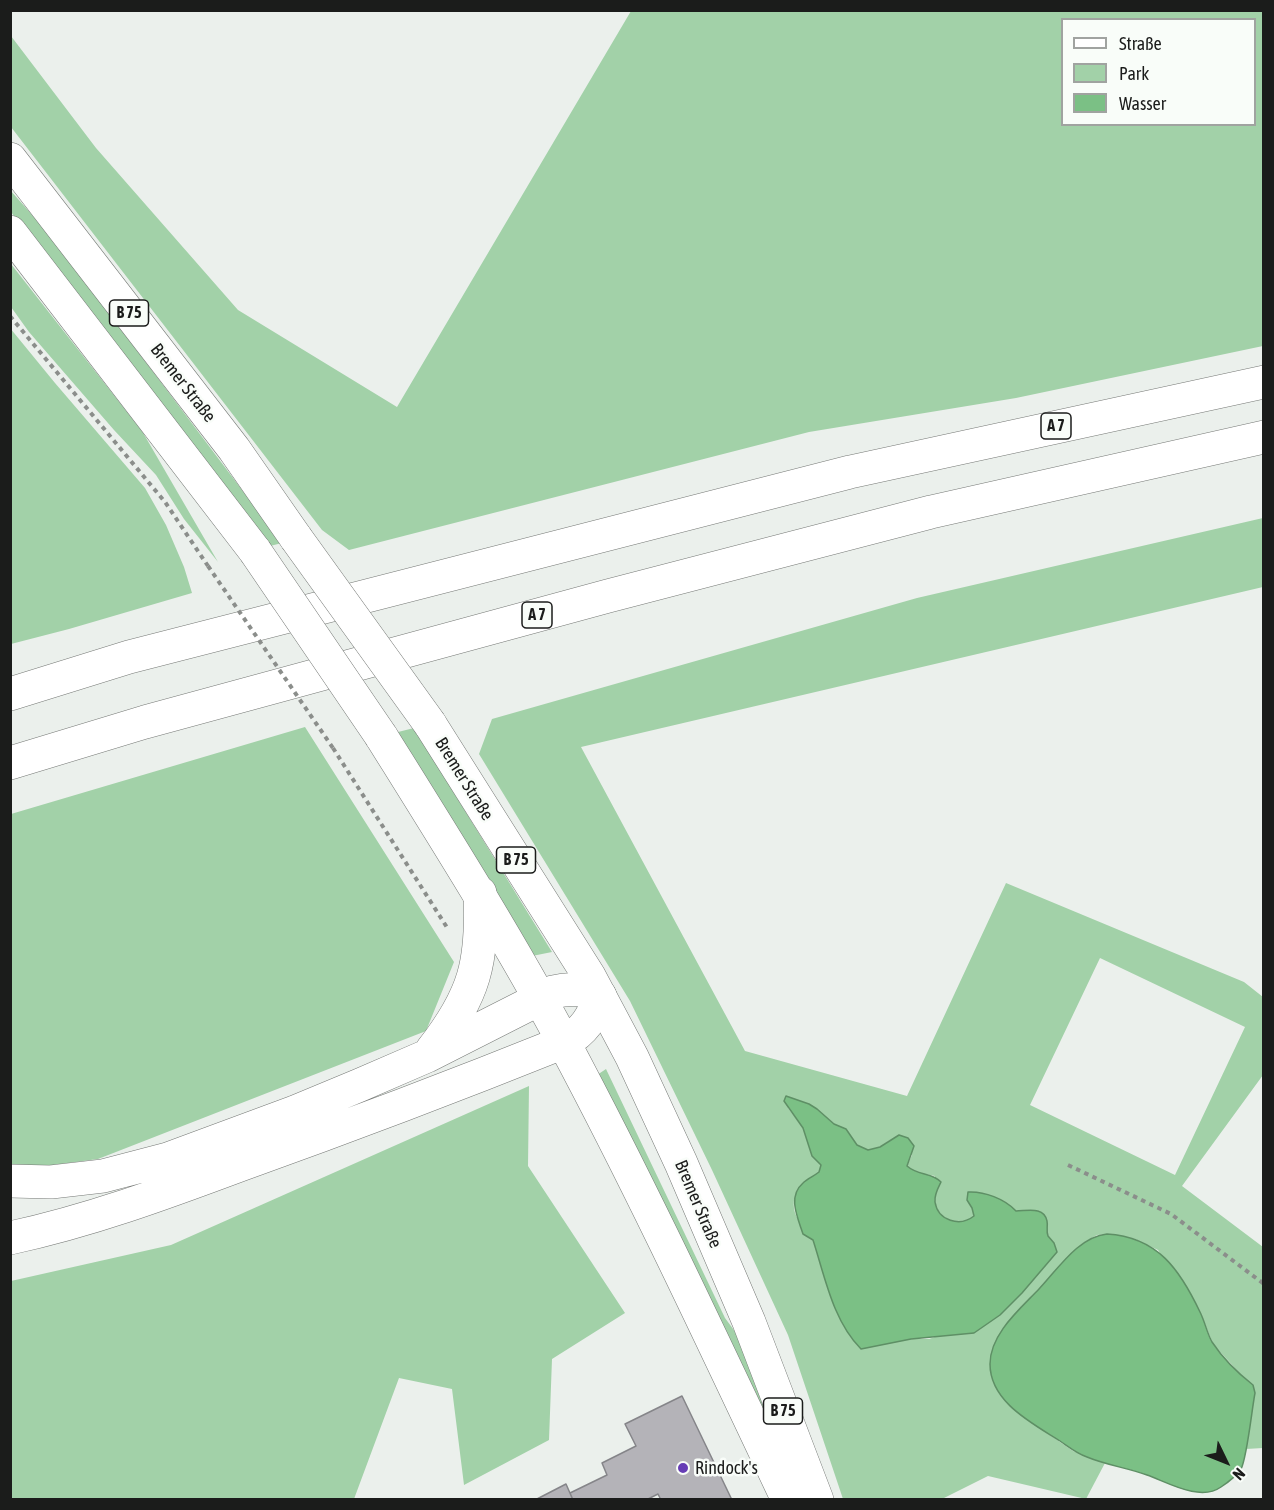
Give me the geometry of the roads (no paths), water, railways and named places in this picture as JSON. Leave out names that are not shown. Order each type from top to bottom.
[{"type":"main road","name":"Bremer Straße","points":[[10,159],[234,449],[430,724],[600,996],[632,1057],[690,1184],[749,1322],[817,1500]]},
{"type":"main road","name":"B 75","points":[[10,232],[255,551],[381,736],[480,893],[564,1042],[635,1180],[788,1500]]},
{"type":"main road","name":"A 7","points":[[10,694],[129,657],[850,472],[1263,382]]},
{"type":"main road","name":"A 7","points":[[10,763],[145,722],[608,596],[931,512],[1263,437]]},
{"type":"main road","points":[[10,674],[129,657]]},
{"type":"main road","points":[[10,784],[145,722]]},
{"type":"main road","points":[[427,1056],[457,1016],[472,984],[480,951],[482,928],[480,893]]},
{"type":"main road","points":[[10,1181],[51,1182],[87,1179],[159,1161],[295,1112],[427,1056],[553,992],[570,989],[600,996],[584,1028],[564,1042],[376,1116],[126,1206],[44,1231],[10,1238]]},
{"type":"water","points":[[786,1096],[817,1109],[834,1124],[846,1129],[857,1145],[868,1150],[880,1147],[899,1135],[908,1138],[914,1146],[907,1166],[941,1182],[935,1202],[940,1214],[945,1218],[962,1221],[974,1216],[967,1200],[968,1192],[994,1197],[1016,1211],[1039,1211],[1045,1216],[1048,1236],[1057,1252],[1000,1315],[974,1333],[911,1339],[861,1349],[843,1325],[826,1283],[813,1240],[803,1234],[797,1215],[795,1201],[798,1189],[819,1172],[821,1165],[812,1156],[803,1128],[784,1101]]},
{"type":"water","points":[[1107,1234],[1125,1236],[1140,1242],[1165,1258],[1192,1297],[1212,1342],[1231,1365],[1253,1385],[1255,1393],[1241,1469],[1213,1491],[1194,1492],[1079,1454],[1014,1410],[997,1390],[990,1364],[991,1353],[1000,1332],[1078,1247],[1097,1236]]},
{"type":"place","name":"Rindock's","points":[[683,1468]]}]
